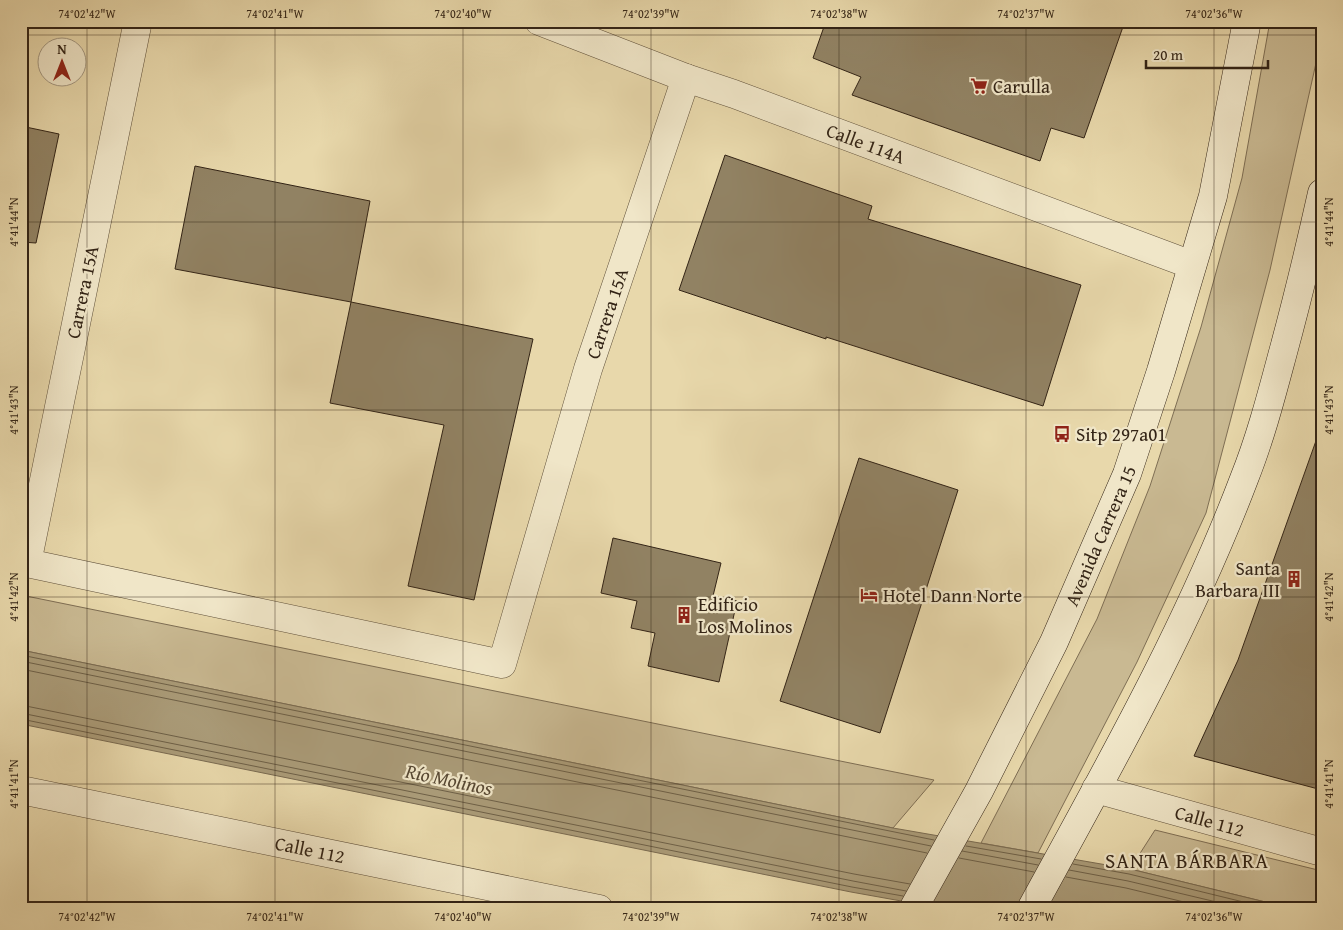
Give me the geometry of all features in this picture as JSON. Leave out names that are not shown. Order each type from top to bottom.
[{"type":"street","name":"Carrera 15A","points":[[138,21],[27,563],[502,664],[588,369],[686,78]]},
{"type":"street","name":"Calle 114A","points":[[539,21],[686,78],[734,94],[1192,265]]},
{"type":"street","name":"Avenida Carrera 15","points":[[914,909],[979,791],[1054,642],[1127,474],[1161,371],[1213,196],[1247,21]]},
{"type":"street","points":[[1031,909],[1129,730],[1212,559],[1245,477],[1270,403],[1305,269],[1322,192]]},
{"type":"street","name":"Calle 112","points":[[1096,789],[1322,852]]},
{"type":"street","name":"Calle 112","points":[[21,790],[599,909]]},
{"type":"shaded area","points":[[1270,21],[1322,21],[1322,36],[1270,270],[1206,513],[1137,662],[1038,853],[981,843],[1097,619],[1150,486],[1201,327],[1242,178]]},
{"type":"shaded area","points":[[21,595],[934,780],[893,828],[21,650]]},
{"type":"shaded area","points":[[1155,830],[1322,871],[1322,909],[1294,909],[1130,869]]},
{"type":"water","name":"Río Molinos","points":[[21,650],[893,828],[1130,869],[1294,909],[946,909],[851,892],[21,724]]},
{"type":"building","name":"Carulla","points":[[826,21],[1125,21],[1084,138],[1051,128],[1040,161],[852,95],[861,77],[813,58]]},
{"type":"building","points":[[21,126],[59,134],[36,243],[21,242]]},
{"type":"building","points":[[725,155],[872,206],[868,219],[1081,285],[1043,406],[826,337],[826,339],[679,290]]},
{"type":"building","points":[[195,166],[370,201],[351,302],[175,269]]},
{"type":"building","points":[[351,302],[533,339],[474,600],[408,586],[444,425],[330,403]]},
{"type":"building","name":"Santa Barbara III","points":[[1317,438],[1322,439],[1322,790],[1194,756],[1238,660]]},
{"type":"building","name":"Hotel Dann Norte","points":[[859,458],[958,490],[880,733],[780,701]]},
{"type":"building","name":"Edificio Los Molinos","points":[[613,538],[721,563],[713,596],[737,601],[719,682],[648,666],[655,633],[631,628],[637,601],[601,593]]},
{"type":"place","name":"Carulla","points":[[979,86]]},
{"type":"place","name":"Sitp 297a01","points":[[1062,434]]},
{"type":"place","name":"Santa Barbara III","points":[[1294,579]]},
{"type":"place","name":"Hotel Dann Norte","points":[[869,595]]},
{"type":"place","name":"Edificio Los Molinos","points":[[684,615]]},
{"type":"district","name":"SANTA BÁRBARA","points":[[1187,860]]}]
